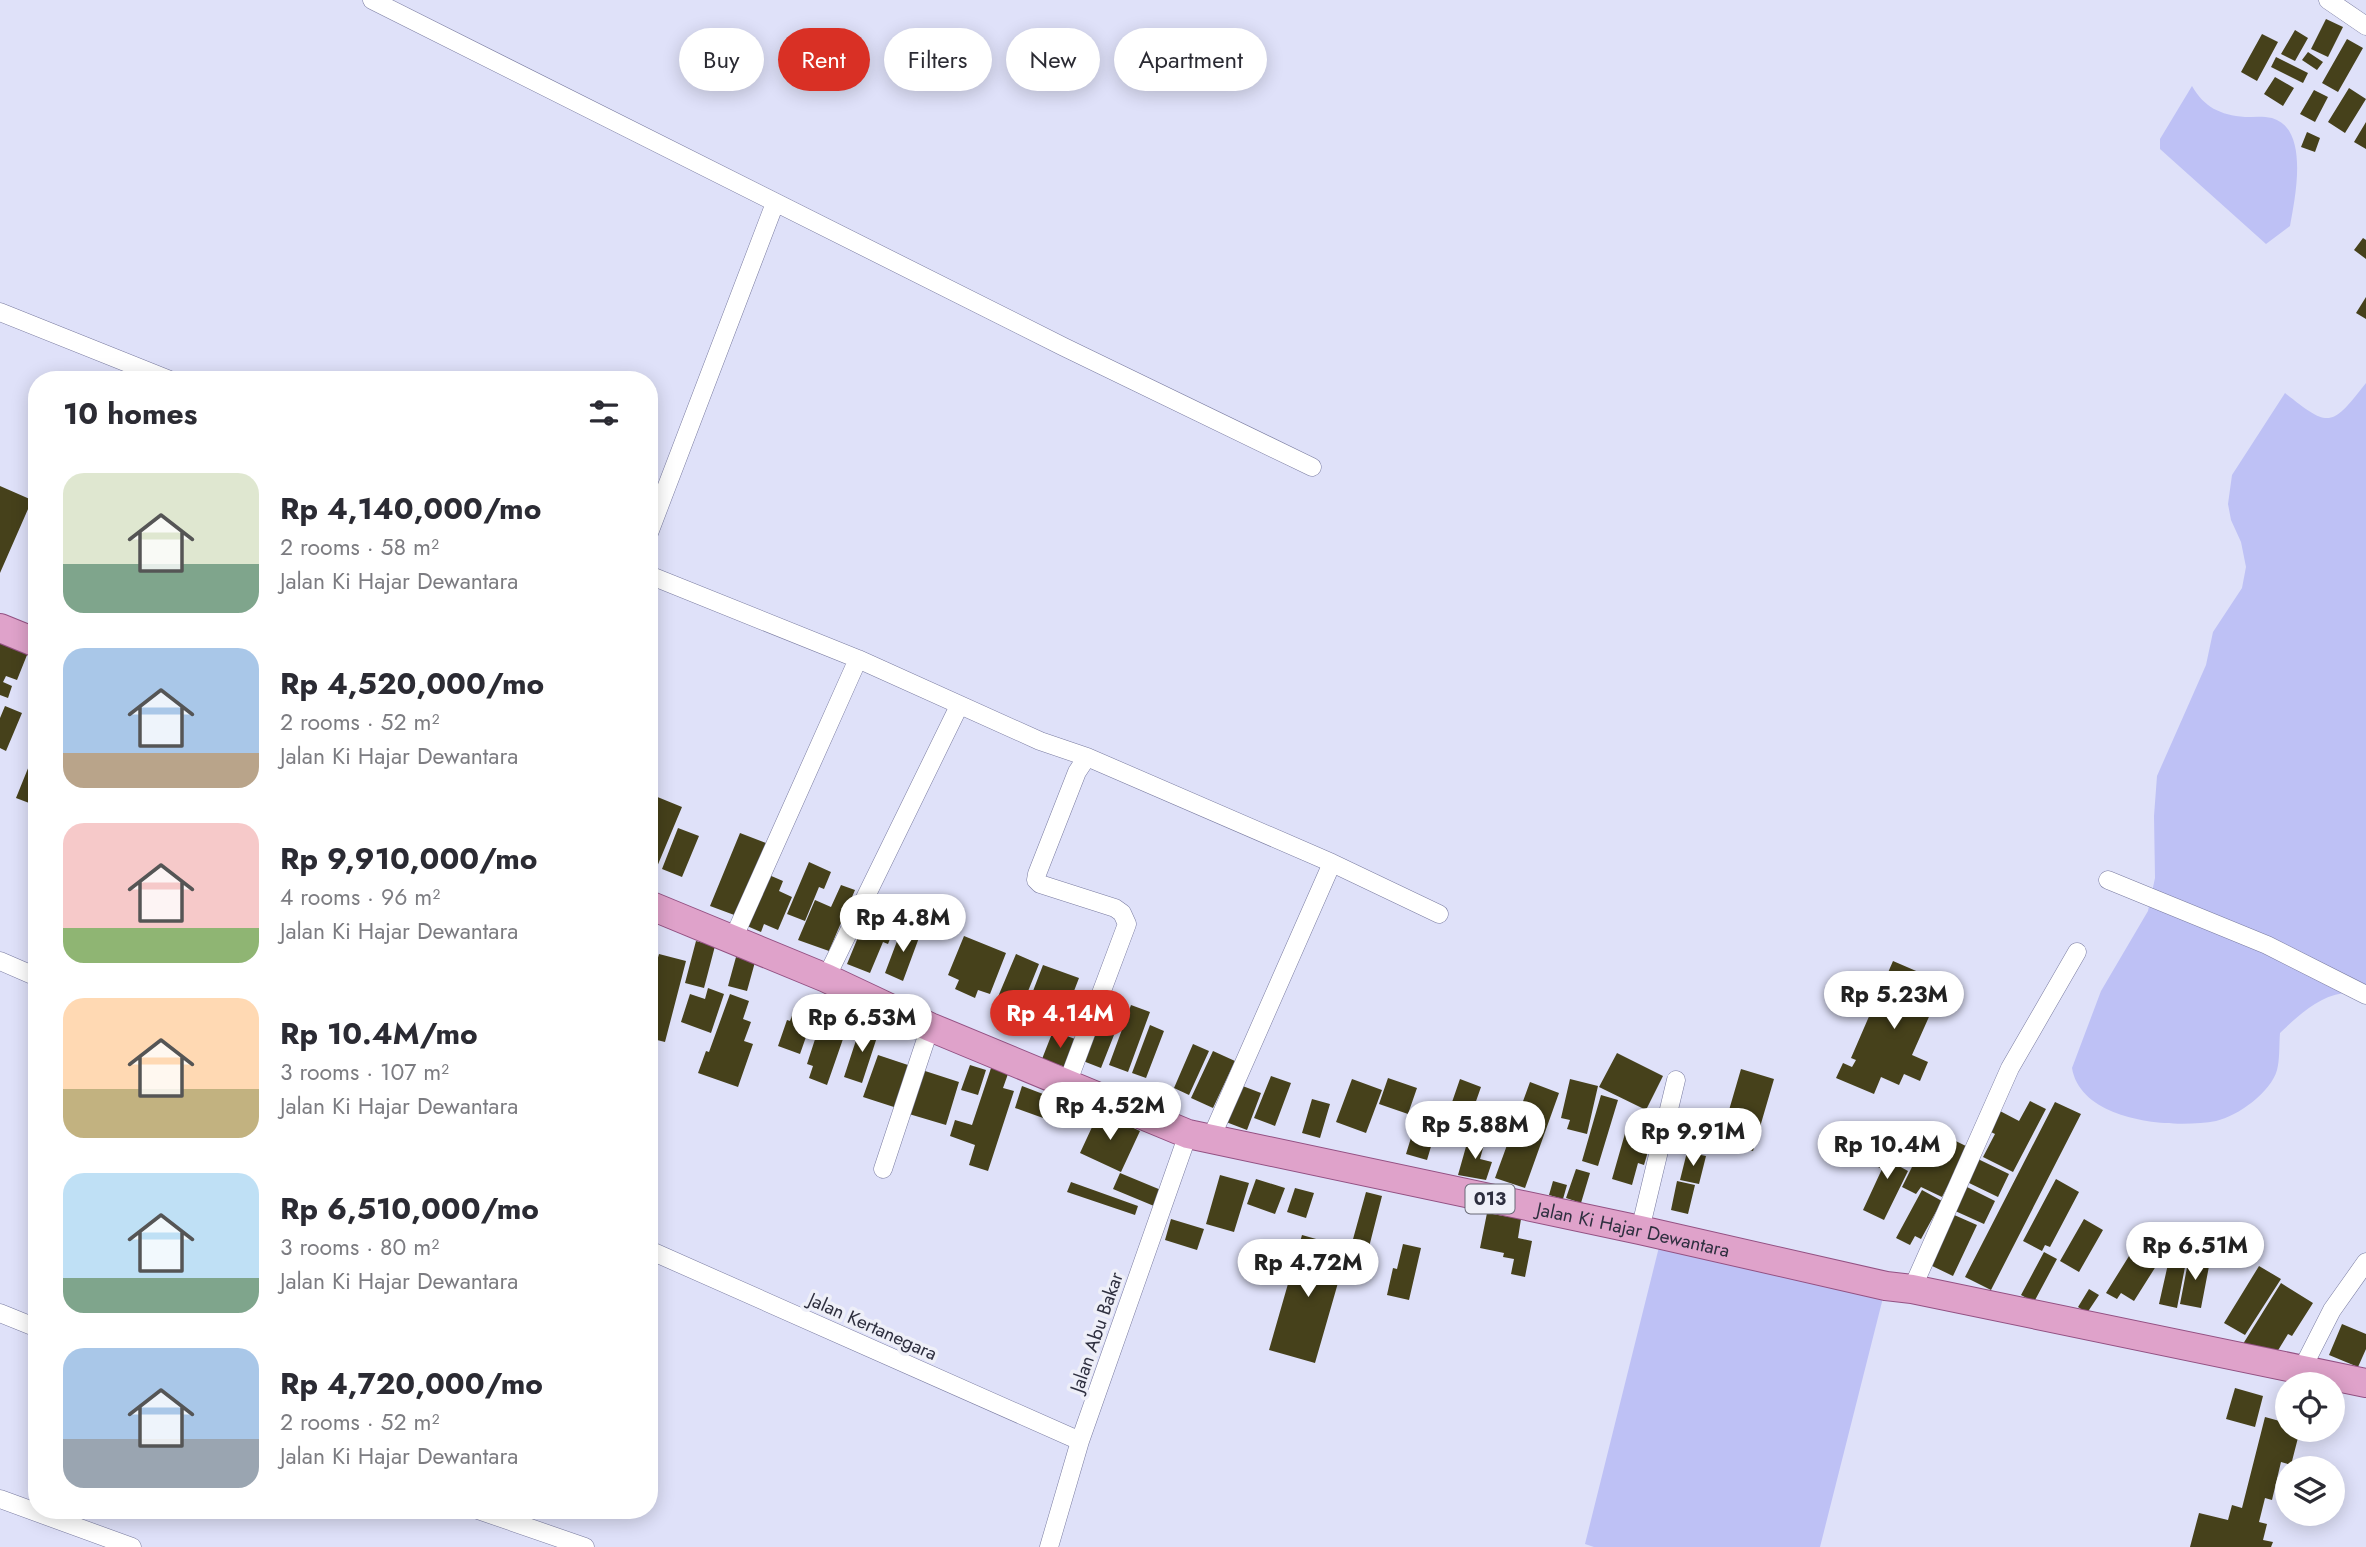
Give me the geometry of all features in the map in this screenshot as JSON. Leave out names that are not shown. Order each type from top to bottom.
[{"type":"main road","points":[[0,628],[28,639]]},
{"type":"main road","name":"Jalan Ki Hajar Dewantara","points":[[658,909],[826,978],[930,1027],[1199,1136],[1640,1230],[1886,1286],[1912,1289],[2366,1383]]},
{"type":"street","points":[[372,0],[775,203],[1312,467]]},
{"type":"street","points":[[2328,0],[2366,26]]},
{"type":"street","points":[[658,509],[775,203]]},
{"type":"street","points":[[0,312],[148,371]]},
{"type":"street","points":[[658,579],[858,659],[1040,741],[1087,757],[1332,863],[1439,914]]},
{"type":"street","points":[[733,939],[858,659]]},
{"type":"street","points":[[826,978],[959,706]]},
{"type":"street","points":[[1067,1084],[1127,924],[1122,912],[1115,908],[1082,899],[1040,884],[1036,880],[1077,772],[1087,757]]},
{"type":"street","name":"Jalan Abu Bakar","points":[[1049,1547],[1080,1441],[1199,1136],[1332,863]]},
{"type":"street","points":[[2108,880],[2267,946],[2366,995]]},
{"type":"street","points":[[1912,1289],[2010,1068],[2077,952]]},
{"type":"street","points":[[0,961],[28,973]]},
{"type":"street","points":[[883,1169],[930,1027]]},
{"type":"street","points":[[1640,1230],[1676,1080]]},
{"type":"street","name":"Jalan Kertanegara","points":[[658,1254],[1080,1441]]},
{"type":"street","points":[[2302,1370],[2332,1310],[2366,1262]]},
{"type":"street","points":[[0,1313],[28,1324]]},
{"type":"street","points":[[0,1499],[28,1509]]},
{"type":"street","points":[[55,1519],[132,1547]]},
{"type":"street","points":[[504,1519],[585,1547]]},
{"type":"shaded area","points":[[2192,86],[2207,105],[2220,112],[2236,116],[2272,118],[2284,125],[2292,136],[2296,150],[2297,182],[2290,226],[2266,244],[2160,149],[2160,139]]},
{"type":"shaded area","points":[[2366,383],[2366,995],[2341,993],[2330,997],[2309,1008],[2289,1024],[2280,1033],[2278,1066],[2274,1078],[2261,1094],[2234,1114],[2216,1121],[2177,1124],[2131,1118],[2110,1111],[2092,1100],[2079,1086],[2072,1068],[2101,991],[2148,911],[2155,878],[2154,816],[2157,776],[2206,665],[2213,632],[2242,588],[2246,567],[2228,504],[2232,475],[2285,393],[2311,413],[2329,418],[2345,408]]},
{"type":"shaded area","points":[[1662,1235],[1886,1286],[1820,1547],[1594,1547],[1585,1544]]},
{"type":"building","points":[[2326,19],[2343,27],[2328,57],[2311,49]]},
{"type":"building","points":[[2295,30],[2308,38],[2295,61],[2281,54]]},
{"type":"building","points":[[2262,34],[2278,42],[2257,81],[2241,72]]},
{"type":"building","points":[[2347,39],[2363,48],[2338,92],[2322,83]]},
{"type":"building","points":[[2308,52],[2323,62],[2317,70],[2302,60]]},
{"type":"building","points":[[2276,57],[2308,73],[2303,83],[2271,67]]},
{"type":"building","points":[[2275,77],[2294,88],[2283,106],[2264,94]]},
{"type":"building","points":[[2349,88],[2366,99],[2345,133],[2328,122]]},
{"type":"building","points":[[2314,90],[2328,97],[2315,122],[2300,114]]},
{"type":"building","points":[[2366,122],[2366,149],[2354,142]]},
{"type":"building","points":[[2307,132],[2320,138],[2315,152],[2301,147]]},
{"type":"building","points":[[2363,238],[2366,240],[2366,259],[2354,250]]},
{"type":"building","points":[[2366,297],[2366,319],[2356,313]]},
{"type":"building","points":[[0,486],[28,498],[28,509],[0,573]]},
{"type":"building","points":[[0,639],[28,650],[28,652],[17,680],[6,676],[3,682],[12,686],[8,698],[0,695]]},
{"type":"building","points":[[5,706],[22,713],[6,751],[0,748],[0,718]]},
{"type":"building","points":[[28,768],[28,803],[16,798]]},
{"type":"building","points":[[658,797],[682,807],[658,864]]},
{"type":"building","points":[[678,828],[699,836],[682,877],[662,869]]},
{"type":"building","points":[[740,833],[766,843],[737,916],[710,906]]},
{"type":"building","points":[[809,862],[831,872],[824,889],[819,887],[805,921],[787,914]]},
{"type":"building","points":[[769,875],[783,881],[779,891],[792,897],[778,930],[764,924],[761,932],[747,926]]},
{"type":"building","points":[[841,885],[855,890],[829,951],[798,940],[815,900],[831,907]]},
{"type":"building","points":[[868,913],[896,924],[888,944],[883,942],[870,973],[847,964]]},
{"type":"building","points":[[902,928],[920,935],[903,981],[885,973]]},
{"type":"building","points":[[964,936],[1006,953],[990,994],[978,990],[975,998],[955,989],[959,980],[948,975]]},
{"type":"building","points":[[696,941],[715,946],[704,988],[685,983]]},
{"type":"building","points":[[659,954],[686,961],[665,1042],[658,1040]]},
{"type":"building","points":[[1016,954],[1039,964],[1016,1021],[992,1011]]},
{"type":"building","points":[[736,957],[755,962],[747,991],[728,986]]},
{"type":"building","points":[[1893,961],[1944,983],[1912,1055],[1928,1062],[1920,1081],[1904,1074],[1899,1085],[1881,1077],[1874,1094],[1836,1078],[1843,1063],[1852,1067],[1856,1060],[1851,1058]]},
{"type":"building","points":[[1043,965],[1079,978],[1059,1030],[1023,1017]]},
{"type":"building","points":[[708,988],[724,994],[711,1033],[681,1022],[690,994],[705,999]]},
{"type":"building","points":[[730,994],[749,1001],[743,1019],[751,1022],[744,1041],[753,1044],[738,1087],[698,1073],[706,1051],[709,1052]]},
{"type":"building","points":[[1108,995],[1127,1002],[1101,1068],[1083,1061]]},
{"type":"building","points":[[1131,1005],[1150,1012],[1128,1072],[1109,1065]]},
{"type":"building","points":[[794,1010],[813,1017],[800,1054],[778,1046],[787,1020],[790,1021]]},
{"type":"building","points":[[861,1025],[879,1031],[862,1083],[844,1077]]},
{"type":"building","points":[[1150,1025],[1164,1031],[1146,1078],[1132,1073]]},
{"type":"building","points":[[818,1030],[843,1039],[827,1085],[809,1078],[813,1066],[807,1064]]},
{"type":"building","points":[[1053,1031],[1078,1040],[1068,1068],[1042,1059]]},
{"type":"building","points":[[1193,1044],[1209,1051],[1189,1095],[1174,1088]]},
{"type":"building","points":[[1213,1051],[1235,1061],[1213,1108],[1191,1098]]},
{"type":"building","points":[[1617,1053],[1663,1076],[1646,1110],[1599,1087]]},
{"type":"building","points":[[878,1055],[911,1066],[897,1108],[863,1097]]},
{"type":"building","points":[[970,1065],[986,1070],[978,1095],[961,1090]]},
{"type":"building","points":[[992,1065],[1009,1071],[1003,1088],[1014,1091],[988,1171],[969,1165],[975,1145],[950,1136],[955,1120],[972,1125]]},
{"type":"building","points":[[1741,1069],[1774,1079],[1753,1151],[1720,1141]]},
{"type":"building","points":[[922,1070],[959,1082],[946,1125],[909,1114]]},
{"type":"building","points":[[1271,1076],[1291,1083],[1275,1126],[1254,1118]]},
{"type":"building","points":[[1388,1078],[1417,1088],[1408,1114],[1379,1104]]},
{"type":"building","points":[[1352,1079],[1382,1090],[1366,1133],[1336,1122]]},
{"type":"building","points":[[1460,1079],[1481,1087],[1462,1141],[1441,1134]]},
{"type":"building","points":[[1570,1079],[1598,1086],[1587,1134],[1567,1129],[1570,1120],[1561,1118]]},
{"type":"building","points":[[1530,1082],[1559,1093],[1525,1188],[1495,1178]]},
{"type":"building","points":[[1240,1085],[1261,1093],[1247,1130],[1226,1122]]},
{"type":"building","points":[[1022,1086],[1064,1102],[1057,1123],[1015,1108]]},
{"type":"building","points":[[1601,1095],[1618,1100],[1598,1166],[1582,1161]]},
{"type":"building","points":[[1312,1099],[1330,1104],[1320,1138],[1302,1133]]},
{"type":"building","points":[[2030,1101],[2046,1109],[2013,1172],[1983,1157],[1995,1134],[1989,1131],[2000,1111],[2019,1121]]},
{"type":"building","points":[[2055,1102],[2081,1114],[1991,1290],[1965,1277]]},
{"type":"building","points":[[1099,1112],[1140,1131],[1121,1172],[1080,1153]]},
{"type":"building","points":[[1428,1120],[1438,1123],[1427,1160],[1406,1154],[1414,1128],[1425,1131]]},
{"type":"building","points":[[1931,1129],[1968,1147],[1942,1197],[1921,1187],[1916,1194],[1902,1187]]},
{"type":"building","points":[[1626,1130],[1652,1138],[1644,1165],[1638,1163],[1632,1185],[1612,1179]]},
{"type":"building","points":[[1469,1136],[1485,1141],[1480,1159],[1492,1162],[1486,1180],[1458,1175]]},
{"type":"building","points":[[1892,1137],[1907,1144],[1897,1165],[1908,1171],[1884,1220],[1863,1210],[1882,1169],[1878,1167]]},
{"type":"building","points":[[1687,1152],[1706,1156],[1699,1184],[1680,1180]]},
{"type":"building","points":[[1978,1159],[2009,1174],[1998,1197],[1967,1182]]},
{"type":"building","points":[[1576,1169],[1590,1173],[1581,1203],[1566,1198]]},
{"type":"building","points":[[1120,1173],[1161,1190],[1154,1206],[1113,1189]]},
{"type":"building","points":[[1220,1175],[1249,1183],[1234,1232],[1206,1224]]},
{"type":"building","points":[[1256,1179],[1285,1188],[1275,1214],[1247,1204]]},
{"type":"building","points":[[2056,1179],[2079,1192],[2050,1247],[2045,1245],[2042,1251],[2023,1241]]},
{"type":"building","points":[[1553,1181],[1567,1185],[1563,1199],[1549,1195]]},
{"type":"building","points":[[1677,1181],[1695,1185],[1688,1214],[1671,1210]]},
{"type":"building","points":[[1071,1182],[1138,1206],[1135,1215],[1067,1192]]},
{"type":"building","points":[[1965,1186],[1995,1201],[1984,1224],[1953,1210]]},
{"type":"building","points":[[1295,1188],[1314,1193],[1306,1218],[1287,1212]]},
{"type":"building","points":[[1922,1190],[1942,1201],[1921,1239],[1915,1236],[1910,1245],[1896,1238]]},
{"type":"building","points":[[1366,1192],[1382,1196],[1367,1255],[1350,1250]]},
{"type":"building","points":[[1487,1213],[1521,1219],[1518,1238],[1532,1241],[1525,1277],[1511,1274],[1514,1259],[1503,1257],[1504,1253],[1480,1248]]},
{"type":"building","points":[[1952,1214],[1977,1225],[1953,1276],[1928,1264]]},
{"type":"building","points":[[1171,1219],[1204,1229],[1197,1250],[1165,1240]]},
{"type":"building","points":[[2084,1219],[2103,1230],[2079,1272],[2060,1261]]},
{"type":"building","points":[[1302,1235],[1348,1248],[1315,1363],[1269,1350]]},
{"type":"building","points":[[2139,1240],[2163,1255],[2134,1301],[2121,1293],[2117,1299],[2106,1293]]},
{"type":"building","points":[[1403,1244],[1421,1248],[1409,1300],[1387,1295],[1393,1268],[1397,1269]]},
{"type":"building","points":[[2044,1252],[2057,1259],[2034,1302],[2021,1295]]},
{"type":"building","points":[[2189,1257],[2210,1261],[2201,1308],[2180,1304]]},
{"type":"building","points":[[2168,1264],[2185,1267],[2177,1308],[2159,1304]]},
{"type":"building","points":[[2259,1266],[2281,1279],[2245,1335],[2224,1323]]},
{"type":"building","points":[[2281,1283],[2313,1303],[2292,1336],[2288,1334],[2277,1352],[2243,1344]]},
{"type":"building","points":[[2089,1289],[2099,1295],[2087,1313],[2078,1307]]},
{"type":"building","points":[[2342,1324],[2366,1334],[2366,1349],[2358,1367],[2329,1355]]},
{"type":"building","points":[[2235,1388],[2263,1396],[2255,1427],[2226,1419]]},
{"type":"building","points":[[2265,1417],[2275,1420],[2275,1442],[2297,1442],[2293,1456],[2275,1456],[2275,1487],[2272,1500],[2265,1498],[2259,1522],[2267,1524],[2263,1540],[2273,1542],[2271,1547],[2190,1547],[2199,1513],[2228,1520],[2232,1505],[2242,1508]]}]
